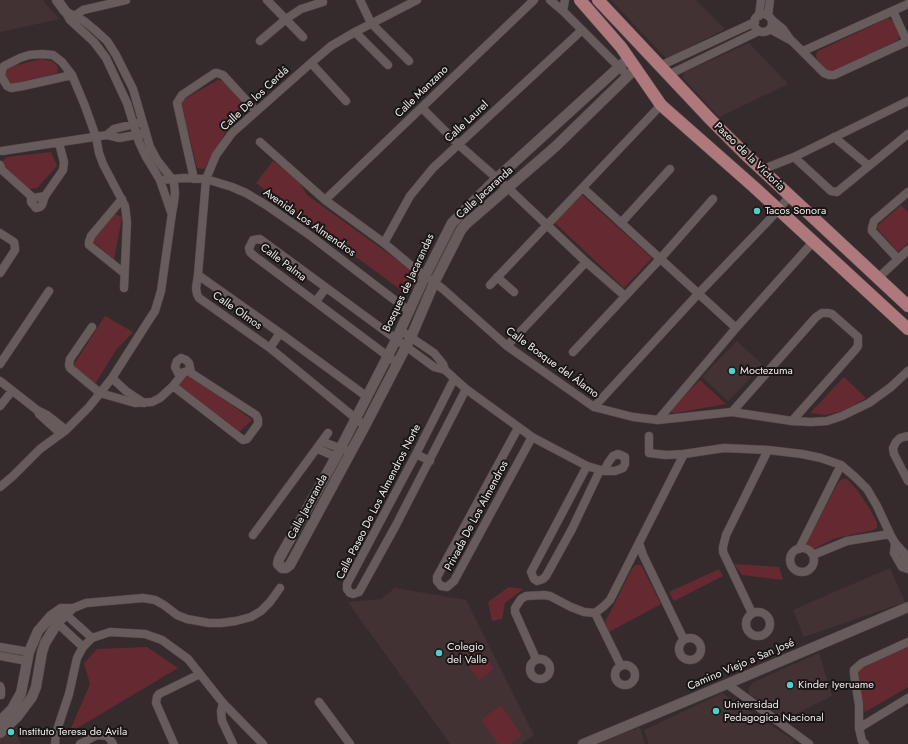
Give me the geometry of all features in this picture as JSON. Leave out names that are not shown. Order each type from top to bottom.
[{"type":"main road","points":[[573,0],[596,28],[604,35],[613,38]]},
{"type":"main road","name":"Paseo de la Victoria","points":[[580,0],[629,58],[631,72],[661,105],[732,167],[908,329]]},
{"type":"main road","name":"Paseo de la Victoria","points":[[598,0],[761,170],[908,306]]},
{"type":"main road","points":[[732,167],[745,154]]},
{"type":"street","points":[[57,0],[106,58],[127,103],[136,135],[146,157],[160,180],[172,213]]},
{"type":"street","points":[[70,16],[83,10],[126,0]]},
{"type":"street","points":[[267,0],[303,37]]},
{"type":"street","points":[[360,0],[371,23],[409,61]]},
{"type":"street","name":"Calle De los Cerdá","points":[[198,275],[206,179],[216,155],[223,144],[232,133],[256,111],[331,46],[371,23],[417,0]]},
{"type":"street","name":"Calle Manzano","points":[[325,200],[534,0]]},
{"type":"street","points":[[550,0],[618,66],[631,72]]},
{"type":"street","points":[[563,11],[565,0]]},
{"type":"street","points":[[759,31],[755,26],[761,0]]},
{"type":"street","points":[[664,70],[759,31],[765,32],[770,29],[772,23],[770,18],[770,0]]},
{"type":"street","points":[[260,41],[286,19],[301,9],[323,2]]},
{"type":"street","points":[[803,51],[908,4]]},
{"type":"street","points":[[664,70],[757,19],[770,18],[783,29],[792,41],[824,73],[832,75],[907,41],[893,11]]},
{"type":"street","points":[[0,487],[40,449],[63,432],[100,393],[112,378],[149,320],[158,302],[161,291],[175,193],[174,184],[172,179],[157,160],[150,147],[133,90],[116,55],[107,42],[95,30],[84,21],[70,16]]},
{"type":"street","points":[[770,29],[792,41]]},
{"type":"street","name":"Calle Laurel","points":[[384,243],[410,196],[433,168],[582,30]]},
{"type":"street","points":[[355,32],[388,65]]},
{"type":"street","points":[[72,75],[11,88],[6,86],[1,73],[4,66],[20,58],[29,55],[42,54],[53,55],[62,62],[72,75],[83,100],[96,137],[99,153],[122,199],[127,215],[124,288]]},
{"type":"street","name":"Bosques de Jacarandas","points":[[282,568],[278,564],[279,559],[338,452],[354,418],[388,356],[425,276],[452,223],[543,135],[618,66],[629,58]]},
{"type":"street","points":[[311,63],[346,101]]},
{"type":"street","name":"Calle Jacaranda","points":[[282,568],[286,568],[290,565],[365,426],[406,346],[434,283],[466,224],[555,147],[631,72]]},
{"type":"street","points":[[194,179],[177,103],[182,95],[217,73],[223,75],[256,111]]},
{"type":"street","points":[[761,170],[794,157],[908,101]]},
{"type":"street","points":[[490,285],[661,105]]},
{"type":"street","points":[[422,108],[459,145],[625,296]]},
{"type":"street","points":[[108,135],[114,129],[142,122]]},
{"type":"street","points":[[1,152],[108,135],[119,138],[145,133]]},
{"type":"street","points":[[794,157],[831,191],[840,191],[908,134]]},
{"type":"street","points":[[543,135],[555,147]]},
{"type":"street","points":[[834,137],[870,166]]},
{"type":"street","name":"Calle Bosque del Álamo","points":[[260,142],[325,200],[443,289],[507,346],[594,407],[633,417],[658,420],[732,412],[792,421],[811,422],[842,416],[869,403],[891,387],[908,371]]},
{"type":"street","points":[[0,165],[2,170],[31,196],[34,198],[45,196],[64,170],[64,162],[59,143]]},
{"type":"street","points":[[621,223],[670,169]]},
{"type":"street","name":"Avenida Los Almendros","points":[[160,180],[206,179],[232,187],[266,205],[308,234],[409,311]]},
{"type":"street","points":[[583,188],[736,328]]},
{"type":"street","points":[[898,259],[872,231],[872,228],[874,221],[908,192]]},
{"type":"street","points":[[594,407],[789,197]]},
{"type":"street","points":[[122,199],[91,236],[89,245],[124,272]]},
{"type":"street","points":[[573,352],[660,259],[713,199]]},
{"type":"street","points":[[0,234],[14,242],[15,250],[0,273]]},
{"type":"street","name":"Calle Palma","points":[[397,363],[254,255],[249,250],[250,244],[255,238],[260,239],[434,367],[445,370]]},
{"type":"street","points":[[658,420],[736,328],[814,242]]},
{"type":"street","points":[[878,278],[908,250]]},
{"type":"street","points":[[507,346],[586,262]]},
{"type":"street","name":"Calle Olmos","points":[[365,426],[270,348],[200,298],[197,294],[196,288],[198,275],[366,396]]},
{"type":"street","points":[[497,277],[514,292]]},
{"type":"street","points":[[316,301],[326,288]]},
{"type":"street","points":[[0,364],[49,291]]},
{"type":"street","points":[[732,412],[816,317],[822,313],[832,314],[858,337],[858,346],[792,421]]},
{"type":"street","points":[[92,327],[70,359],[69,365],[70,368],[100,393],[120,400],[135,403],[155,401],[173,386],[186,371],[191,372],[256,415],[258,424],[245,440],[240,438],[173,386]]},
{"type":"street","points":[[400,330],[434,353],[443,364],[445,370],[454,379],[518,428],[587,466],[602,470],[546,576],[537,581],[534,579],[531,572],[587,466]]},
{"type":"street","points":[[270,348],[280,333]]},
{"type":"street","points":[[180,377],[175,367],[177,361],[181,358],[189,363],[191,372]]},
{"type":"street","points":[[112,378],[126,391],[144,403]]},
{"type":"street","name":"Calle Paseo De Los Almendros Norte","points":[[454,379],[347,584],[347,590],[350,593],[353,594],[359,592],[395,528],[466,389]]},
{"type":"street","points":[[0,381],[37,410],[47,415],[63,432]]},
{"type":"street","points":[[0,406],[12,391]]},
{"type":"street","points":[[120,400],[126,391]]},
{"type":"street","name":"Privada De Los Almendros","points":[[518,428],[437,577],[437,580],[441,586],[447,587],[454,581],[532,437]]},
{"type":"street","name":"Calle Jacaranda","points":[[253,535],[328,434]]},
{"type":"street","points":[[649,436],[649,453],[666,455],[684,454],[724,448],[768,450],[821,458],[841,465],[856,477],[867,489],[895,543],[894,553],[902,566],[908,569]]},
{"type":"street","points":[[908,436],[900,438],[893,448],[894,454],[908,482]]},
{"type":"street","points":[[320,446],[338,452],[351,452]]},
{"type":"street","points":[[752,613],[723,552],[723,548],[726,535],[768,450]]},
{"type":"street","points":[[416,454],[430,461]]},
{"type":"street","points":[[536,659],[515,612],[515,608],[521,599],[526,596],[544,594],[584,612],[594,613],[604,606],[610,600],[684,454]]},
{"type":"street","points":[[799,549],[806,549],[813,555],[814,563],[809,570],[797,570],[792,565],[791,557],[796,550],[799,549],[841,465]]},
{"type":"street","points":[[312,500],[322,505]]},
{"type":"street","points":[[475,508],[489,515]]},
{"type":"street","points":[[381,520],[395,528]]},
{"type":"street","points":[[558,522],[572,529]]},
{"type":"street","points":[[813,555],[847,541],[890,534]]},
{"type":"street","points":[[639,543],[643,555],[684,640]]},
{"type":"street","points":[[0,721],[12,709],[18,700],[23,686],[28,656],[38,631],[66,611],[86,603],[143,598],[155,600],[177,615],[187,619],[209,623],[221,623],[251,617],[261,611],[270,602],[280,588]]},
{"type":"street","name":"Camino Viejo a San José","points":[[583,744],[908,607]]},
{"type":"street","points":[[66,611],[92,638]]},
{"type":"street","points":[[594,613],[621,666]]},
{"type":"street","points":[[54,619],[83,647]]},
{"type":"street","points":[[0,733],[17,717],[32,697],[36,687],[42,652],[54,619]]},
{"type":"street","points":[[55,744],[56,733],[78,658],[83,647],[92,638],[110,632],[145,634],[162,640],[188,659],[223,703],[263,744]]},
{"type":"street","points":[[865,744],[858,728],[859,705],[854,674],[856,668],[862,663],[908,642]]},
{"type":"street","points":[[0,648],[28,656]]},
{"type":"street","points":[[0,656],[28,656]]},
{"type":"street","points":[[174,744],[156,703],[157,697],[159,694],[200,674]]},
{"type":"street","points":[[727,684],[809,744]]},
{"type":"street","points":[[0,686],[1,695]]},
{"type":"street","points":[[858,728],[908,698]]},
{"type":"street","points":[[319,702],[350,744]]},
{"type":"street","points":[[223,703],[221,711],[222,721],[233,744]]},
{"type":"street","points":[[80,744],[97,735],[107,736],[113,744]]},
{"type":"shaded area","points":[[0,0],[43,0],[60,19],[0,32]]},
{"type":"shaded area","points":[[611,0],[696,0],[725,29],[667,59]]},
{"type":"shaded area","points":[[888,18],[893,21],[901,33],[898,40],[832,73],[824,68],[817,59],[816,55],[818,51]]},
{"type":"shaded area","points":[[749,43],[788,84],[719,117],[682,77],[685,72]]},
{"type":"shaded area","points":[[41,59],[52,61],[58,67],[57,73],[10,85],[3,72],[10,67]]},
{"type":"shaded area","points":[[218,80],[223,81],[245,106],[244,111],[228,128],[204,169],[197,168],[181,101]]},
{"type":"shaded area","points":[[51,152],[57,166],[37,188],[28,189],[5,166],[3,161],[7,157]]},
{"type":"shaded area","points":[[273,161],[297,178],[307,195],[418,275],[418,279],[410,292],[405,293],[256,183]]},
{"type":"shaded area","points":[[581,194],[652,258],[624,288],[555,223]]},
{"type":"shaded area","points":[[901,205],[908,212],[908,243],[898,252],[876,227]]},
{"type":"shaded area","points":[[115,214],[122,217],[114,260],[92,240]]},
{"type":"shaded area","points":[[105,316],[133,332],[116,350],[95,384],[73,366]]},
{"type":"shaded area","name":"Moctezuma","points":[[737,341],[763,365],[728,401],[702,377]]},
{"type":"shaded area","points":[[187,372],[252,420],[239,432],[178,385]]},
{"type":"shaded area","points":[[844,377],[866,398],[846,410],[826,415],[810,413]]},
{"type":"shaded area","points":[[700,380],[726,404],[675,413],[669,411]]},
{"type":"shaded area","points":[[842,479],[847,479],[858,491],[871,511],[877,523],[877,528],[833,539],[814,549],[809,547],[807,542],[838,483]]},
{"type":"shaded area","points":[[734,564],[779,567],[783,580],[742,575]]},
{"type":"shaded area","points":[[635,565],[641,565],[661,604],[609,632],[605,622]]},
{"type":"shaded area","points":[[890,568],[905,602],[804,637],[793,610]]},
{"type":"shaded area","points":[[719,569],[723,576],[674,601],[669,592]]},
{"type":"shaded area","points":[[509,587],[523,589],[505,603],[502,619],[492,621],[488,602]]},
{"type":"shaded area","name":"Colegio del Valle","points":[[395,588],[466,600],[534,735],[522,743],[523,744],[450,744],[348,602],[381,599]]},
{"type":"shaded area","points":[[908,645],[908,687],[865,712],[857,671]]},
{"type":"shaded area","points":[[477,646],[494,669],[479,680],[462,656]]},
{"type":"shaded area","points":[[147,647],[178,668],[69,733],[90,684],[84,663],[97,649]]},
{"type":"shaded area","name":"Kinder Iyeruame","points":[[819,653],[832,696],[785,719],[749,694],[749,687],[754,682]]},
{"type":"shaded area","name":"Universidad Pedagogica Nacional","points":[[722,693],[795,741],[793,744],[649,744],[644,730]]},
{"type":"shaded area","points":[[501,705],[522,735],[510,744],[498,744],[481,720]]},
{"type":"shaded area","name":"Instituto Teresa de Avila","points":[[12,726],[21,744],[0,744],[0,737]]},
{"type":"shaded area","points":[[640,727],[645,744],[597,744]]},
{"type":"place","name":"Tacos Sonora","points":[[757,211]]},
{"type":"place","name":"Moctezuma","points":[[732,371]]},
{"type":"place","name":"Colegio del Valle","points":[[439,653]]},
{"type":"place","name":"Kinder Iyeruame","points":[[790,685]]},
{"type":"place","name":"Universidad Pedagogica Nacional","points":[[716,711]]},
{"type":"place","name":"Instituto Teresa de Avila","points":[[11,732]]}]
